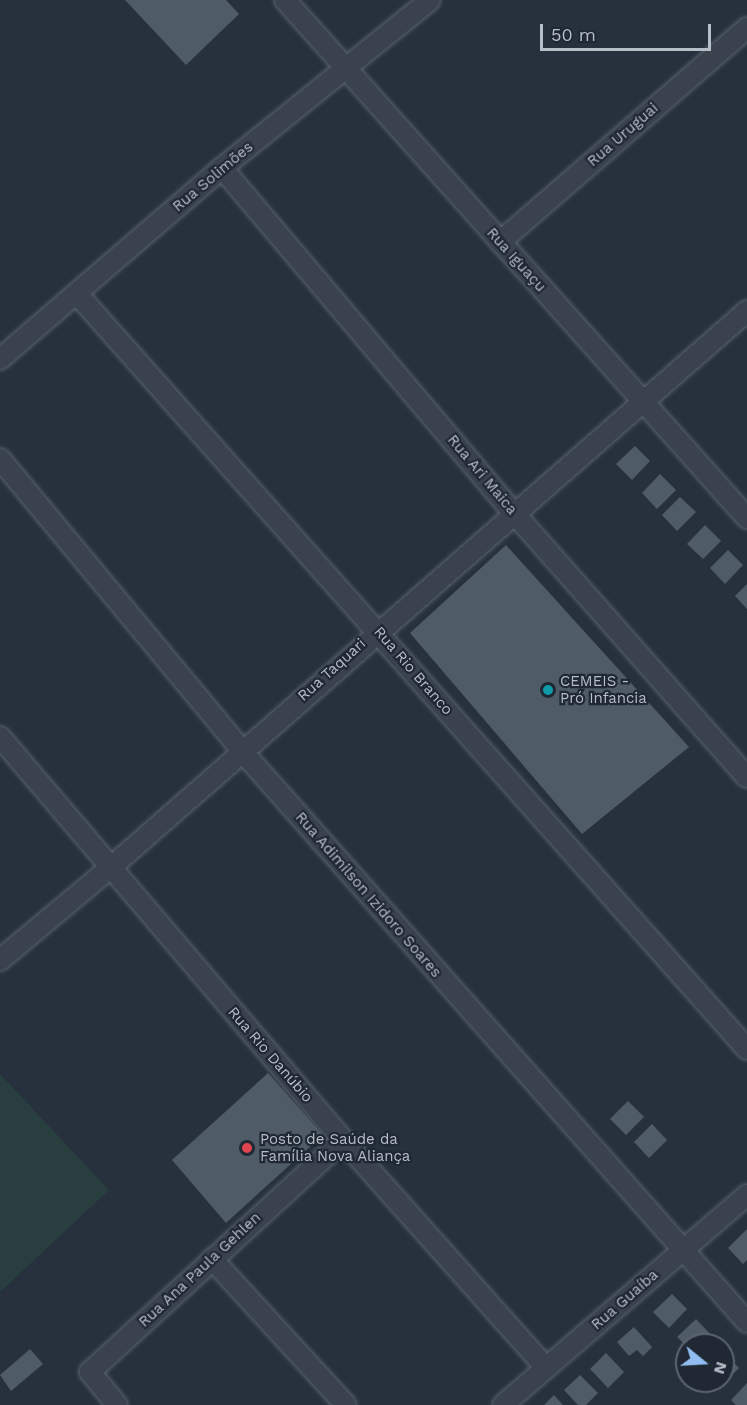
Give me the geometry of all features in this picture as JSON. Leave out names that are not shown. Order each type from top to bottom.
[{"type":"street","name":"Rua Iguaçu","points":[[285,0],[747,518]]},
{"type":"street","name":"Rua Solimões","points":[[0,359],[222,168],[348,69],[430,0]]},
{"type":"street","name":"Rua Uruguai","points":[[500,242],[747,28]]},
{"type":"street","name":"Rua Ari Maica","points":[[222,168],[514,513],[747,777]]},
{"type":"street","name":"Rua Rio Branco","points":[[78,294],[747,1049]]},
{"type":"street","name":"Rua Taquari","points":[[0,960],[109,869],[378,630],[747,311]]},
{"type":"street","name":"Rua Adimilson Izidoro Soares","points":[[0,459],[242,751],[747,1322]]},
{"type":"street","name":"Rua Rio Danúbio","points":[[0,737],[109,869],[343,1140],[546,1368]]},
{"type":"street","name":"Rua Ana Paula Gehlen","points":[[117,1405],[90,1372],[343,1140]]},
{"type":"street","name":"Rua Guaíba","points":[[503,1405],[747,1195]]},
{"type":"street","points":[[212,1259],[346,1405]]},
{"type":"green space","points":[[0,1074],[109,1190],[0,1292]]},
{"type":"building","points":[[125,0],[226,0],[239,14],[186,65]]},
{"type":"building","points":[[635,446],[650,461],[632,480],[616,464]]},
{"type":"building","points":[[660,474],[676,490],[657,509],[642,493]]},
{"type":"building","points":[[680,497],[696,512],[677,531],[662,515]]},
{"type":"building","points":[[705,525],[721,541],[703,559],[687,544]]},
{"type":"building","name":"CEMEIS - Pró Infancia","points":[[506,545],[689,747],[582,834],[410,633]]},
{"type":"building","points":[[728,550],[743,565],[725,584],[710,568]]},
{"type":"building","points":[[747,584],[747,609],[735,596]]},
{"type":"building","name":"Posto de Saúde da Família Nova Aliança","points":[[268,1073],[323,1135],[226,1223],[172,1160]]},
{"type":"building","points":[[628,1101],[644,1117],[626,1135],[610,1119]]},
{"type":"building","points":[[652,1124],[667,1140],[649,1158],[634,1142]]},
{"type":"building","points":[[747,1229],[747,1260],[743,1264],[728,1248]]},
{"type":"building","points":[[672,1294],[687,1309],[669,1328],[653,1312]]},
{"type":"building","points":[[696,1319],[709,1333],[681,1333]]},
{"type":"building","points":[[634,1327],[652,1347],[643,1356],[637,1350],[629,1356],[617,1342]]},
{"type":"building","points":[[30,1349],[43,1364],[11,1391],[0,1375]]},
{"type":"building","points":[[606,1353],[624,1372],[608,1388],[590,1369]]},
{"type":"building","points":[[580,1375],[598,1393],[586,1405],[578,1405],[564,1390]]},
{"type":"building","points":[[747,1383],[747,1405],[736,1405],[731,1400]]},
{"type":"building","points":[[554,1395],[563,1405],[544,1405]]},
{"type":"place","name":"CEMEIS - Pró Infancia","points":[[548,690]]},
{"type":"place","name":"Posto de Saúde da Família Nova Aliança","points":[[247,1148]]}]
